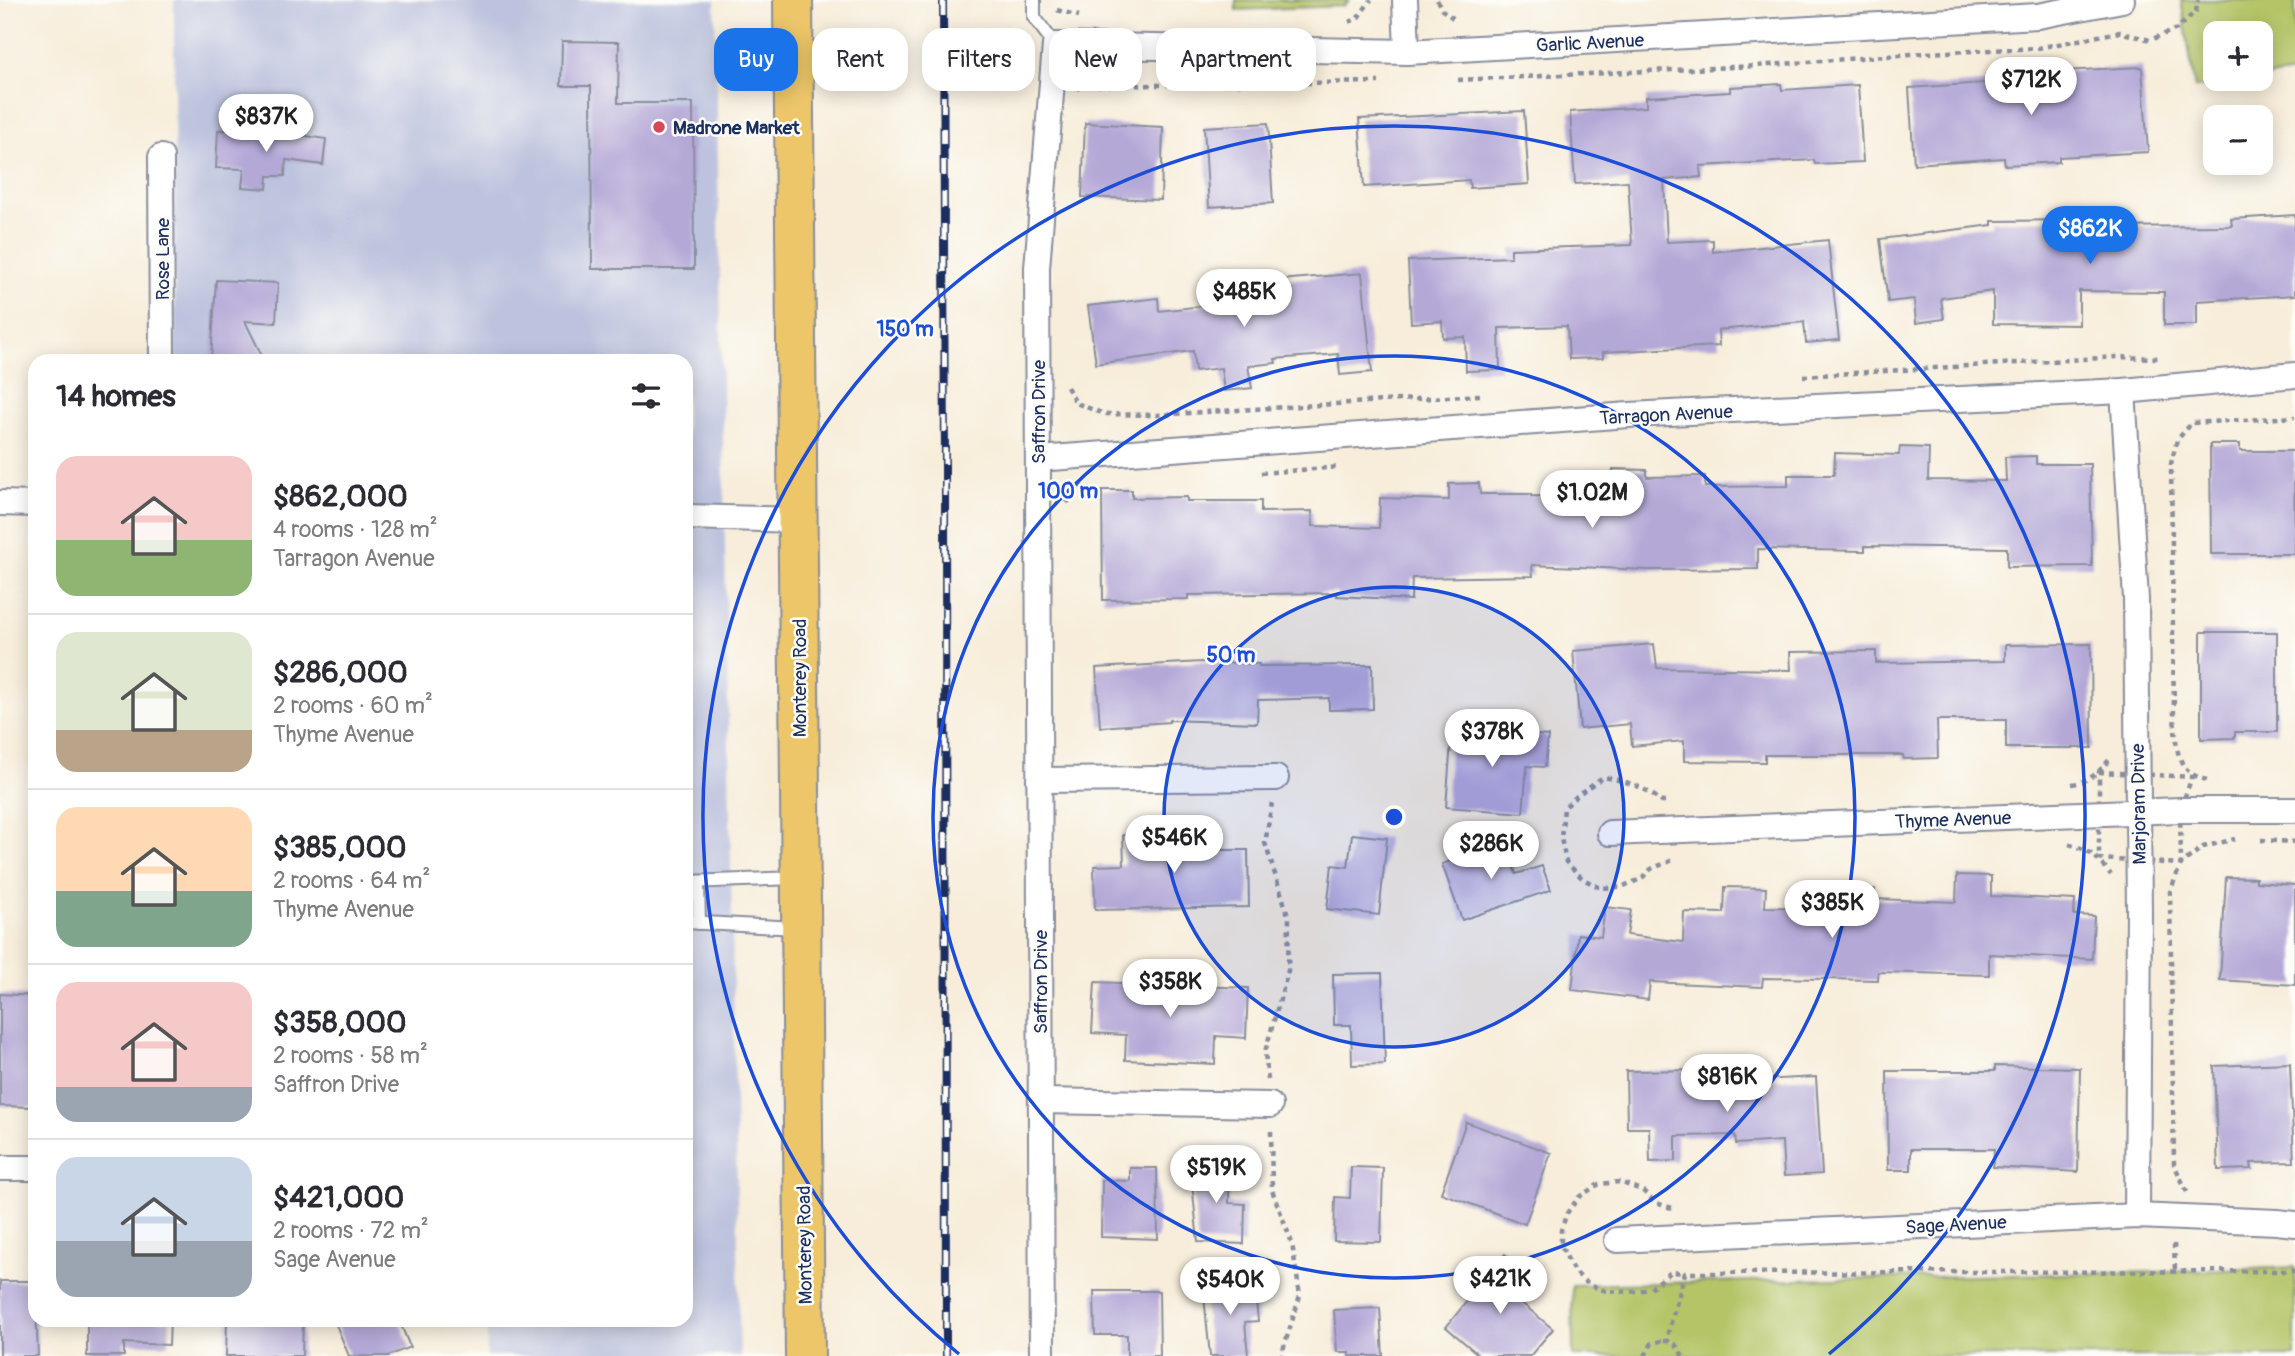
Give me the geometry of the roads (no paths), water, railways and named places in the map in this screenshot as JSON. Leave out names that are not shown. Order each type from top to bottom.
[{"type":"main road","name":"Monterey Road","points":[[793,0],[805,1356]]},
{"type":"street","points":[[1405,0],[1407,52]]},
{"type":"street","name":"Garlic Avenue","points":[[1142,47],[1407,52],[2038,16],[2122,0]]},
{"type":"street","name":"Saffron Drive","points":[[1042,1356],[1037,268],[1051,91]]},
{"type":"street","name":"Rose Lane","points":[[161,157],[162,354]]},
{"type":"street","name":"Tarragon Avenue","points":[[1038,458],[1629,415],[2123,391],[2295,375]]},
{"type":"street","name":"Marjoram Drive","points":[[2123,391],[2136,599],[2139,811],[2137,1216]]},
{"type":"street","points":[[0,503],[28,504]]},
{"type":"street","points":[[693,517],[798,520]]},
{"type":"street","points":[[1039,780],[1276,778]]},
{"type":"street","name":"Thyme Avenue","points":[[1610,833],[2139,811],[2295,810]]},
{"type":"street","points":[[1041,1101],[1270,1105]]},
{"type":"street","points":[[0,1168],[28,1168]]},
{"type":"street","name":"Sage Avenue","points":[[1617,1240],[2137,1216],[2295,1224]]},
{"type":"lane","points":[[1034,0],[1034,17],[1049,38]]},
{"type":"lane","points":[[693,882],[800,878]]},
{"type":"lane","points":[[693,923],[801,928]]},
{"type":"railway","points":[[943,0],[946,1356]]},
{"type":"place","name":"Madrone Market","points":[[659,127]]}]
